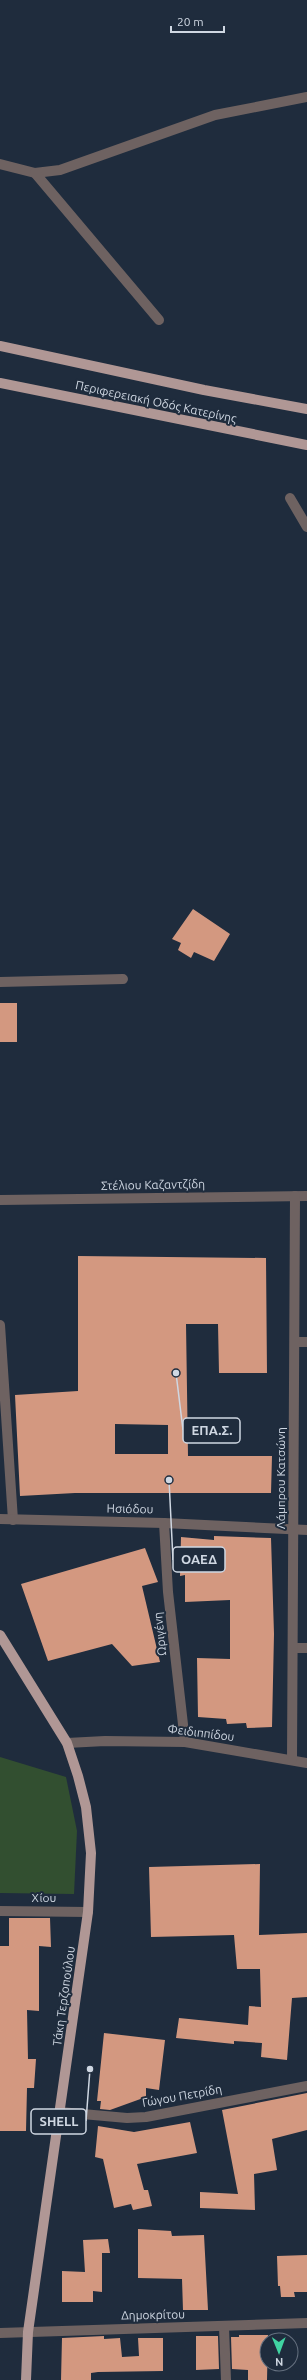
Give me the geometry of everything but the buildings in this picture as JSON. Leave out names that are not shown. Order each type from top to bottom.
[{"type":"main road","name":"Περιφερειακή Οδός Κατερίνης","points":[[0,346],[204,390],[307,409]]},
{"type":"main road","name":"Περιφερειακή Οδός Κατερίνης","points":[[0,383],[307,445]]},
{"type":"main road","name":"Τάκη Τερζοπούλου","points":[[0,1635],[67,1743],[86,1807],[91,1853],[88,1912],[28,2332],[26,2380]]},
{"type":"street","points":[[0,164],[35,173],[60,170],[215,115],[307,97]]},
{"type":"street","points":[[35,173],[159,320]]},
{"type":"street","points":[[290,498],[307,527]]},
{"type":"street","points":[[0,982],[124,979]]},
{"type":"street","name":"Λάμπρου Κατσώνη","points":[[292,1760],[294,1648],[295,1196]]},
{"type":"street","name":"Στέλιου Καζαντζίδη","points":[[0,1200],[307,1196]]},
{"type":"street","points":[[0,1325],[13,1520]]},
{"type":"street","points":[[295,1342],[307,1342]]},
{"type":"street","name":"Ησιόδου","points":[[0,1519],[164,1523],[307,1530]]},
{"type":"street","name":"Ωριγένη","points":[[164,1523],[168,1592],[185,1742]]},
{"type":"street","points":[[294,1648],[307,1648]]},
{"type":"street","name":"Φειδιππίδου","points":[[67,1743],[105,1741],[185,1742],[307,1763]]},
{"type":"street","name":"Χίου","points":[[0,1911],[88,1912]]},
{"type":"street","name":"Γώγου Πετρίδη","points":[[60,2112],[113,2117],[146,2117],[307,2086]]},
{"type":"street","name":"Δημοκρίτου","points":[[0,2333],[224,2327],[307,2323]]},
{"type":"street","points":[[224,2327],[226,2380]]},
{"type":"green space","points":[[0,1757],[66,1777],[77,1831],[74,1894],[0,1893]]},
{"type":"place","name":"ΕΠΑ.Σ.","points":[[176,1373]]},
{"type":"place","name":"ΟΑΕΔ","points":[[169,1480]]},
{"type":"place","name":"SHELL","points":[[90,2069]]}]
